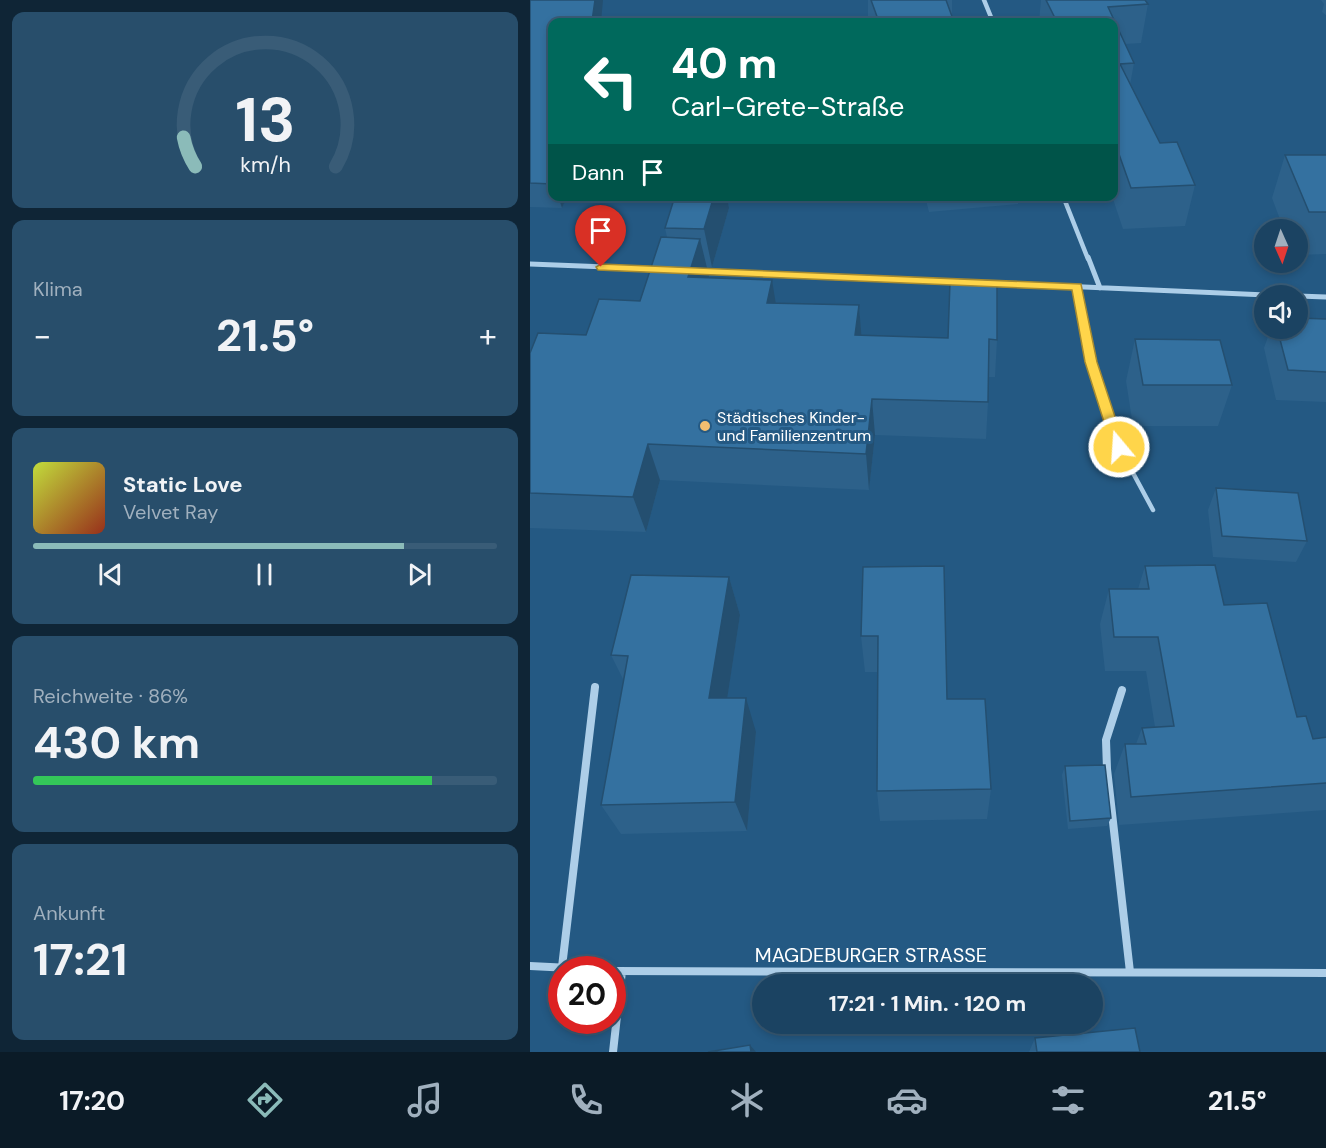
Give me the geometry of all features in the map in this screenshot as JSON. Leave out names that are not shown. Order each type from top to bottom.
[{"type":"street","points":[[984,0],[991,18]]},
{"type":"street","points":[[1065,201],[1100,288]]},
{"type":"street","points":[[530,264],[661,270]]},
{"type":"street","points":[[696,271],[970,282]]},
{"type":"street","points":[[982,283],[1254,295]]},
{"type":"street","points":[[1308,296],[1326,297]]},
{"type":"street","points":[[563,956],[595,687]]},
{"type":"street","points":[[1122,690],[1106,740],[1107,769],[1130,972]]},
{"type":"street","points":[[530,966],[548,967]]},
{"type":"street","name":"MAGDEBURGER STRASSE","points":[[626,971],[1326,973]]},
{"type":"street","points":[[613,1052],[615,1034]]},
{"type":"lane","points":[[1077,287],[1091,362],[1119,447],[1153,510]]},
{"type":"building","points":[[530,0],[595,0],[592,18],[548,18],[548,184],[530,183]]},
{"type":"building","points":[[871,0],[946,0],[953,18],[878,18]]},
{"type":"building","points":[[1046,0],[1145,0],[1148,4],[1108,7],[1113,18],[1055,18]]},
{"type":"building","points":[[1118,29],[1134,63],[1120,64],[1160,143],[1177,142],[1195,185],[1131,188],[1118,151]]},
{"type":"building","points":[[1285,155],[1327,155],[1327,212],[1309,212]]},
{"type":"building","points":[[673,201],[712,201],[704,229],[665,228]]},
{"type":"building","name":"Städtisches Kinder- und Familienzentrum","points":[[661,237],[700,239],[688,277],[772,280],[767,303],[859,305],[855,335],[948,338],[950,282],[997,283],[997,340],[989,339],[988,402],[872,399],[866,454],[648,444],[633,497],[530,493],[530,353],[538,333],[586,335],[599,299],[640,301]]},
{"type":"building","points":[[1308,318],[1327,319],[1327,372],[1288,370],[1280,339],[1308,339]]},
{"type":"building","points":[[1135,339],[1220,340],[1232,385],[1143,385]]},
{"type":"building","points":[[1216,488],[1298,493],[1307,541],[1222,536]]},
{"type":"building","points":[[1215,565],[1224,605],[1267,603],[1297,717],[1306,716],[1313,739],[1327,737],[1327,783],[1131,797],[1125,744],[1146,744],[1142,728],[1174,726],[1158,637],[1114,637],[1109,589],[1149,589],[1145,566]]},
{"type":"building","points":[[944,566],[947,699],[985,699],[991,789],[877,791],[878,636],[861,636],[863,567]]},
{"type":"building","points":[[631,575],[729,577],[709,698],[746,698],[735,802],[601,805],[628,656],[611,655]]},
{"type":"building","points":[[1105,765],[1111,818],[1070,821],[1065,766]]},
{"type":"building","points":[[1135,1028],[1140,1052],[1037,1052],[1035,1038],[1103,1034],[1103,1031]]},
{"type":"building","points":[[750,1045],[751,1052],[708,1052]]},
{"type":"place","name":"Städtisches Kinder- und Familienzentrum","points":[[705,426]]},
{"type":"route","points":[[601,267],[1077,287],[1091,362],[1119,447]]}]
